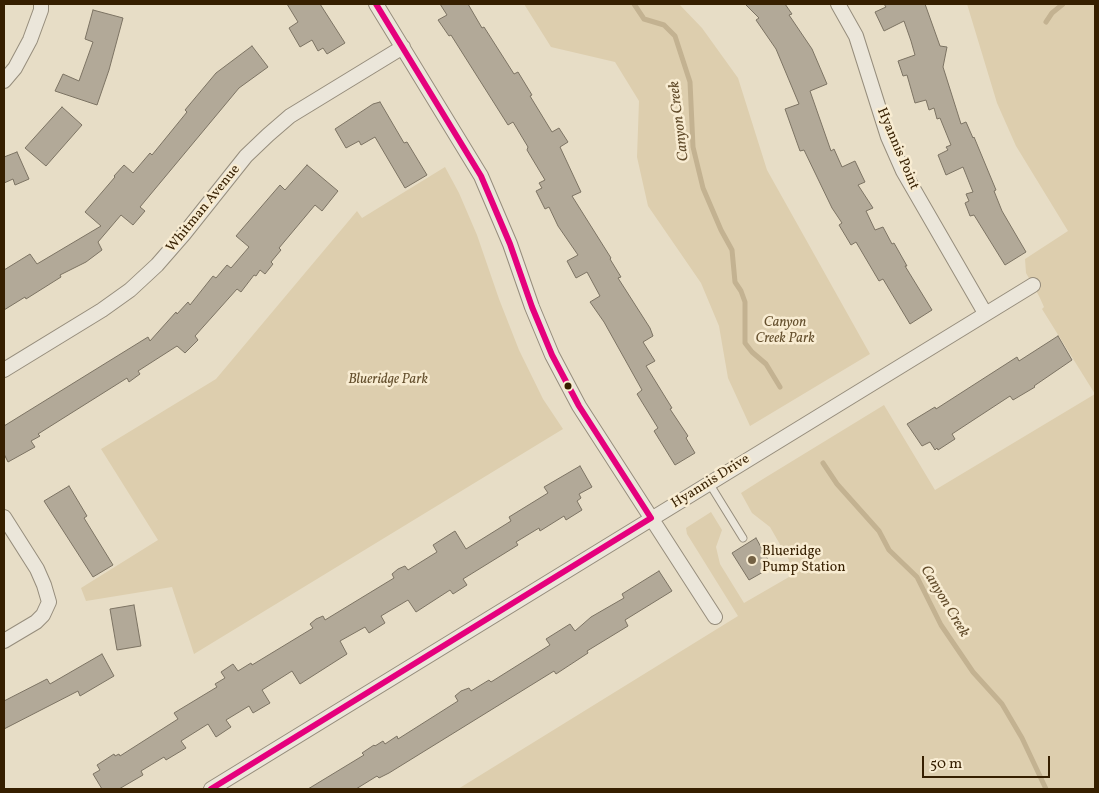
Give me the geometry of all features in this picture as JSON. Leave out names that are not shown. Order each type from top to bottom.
[{"type":"street","points":[[4,81],[15,68],[30,40],[41,10],[41,4]]},
{"type":"street","points":[[376,4],[481,176],[510,244],[552,355],[579,406],[715,617]]},
{"type":"street","name":"Hyannis Point","points":[[838,4],[856,36],[888,137],[903,171],[985,313]]},
{"type":"street","name":"Whitman Avenue","points":[[4,370],[102,310],[130,290],[168,253],[246,156],[290,116],[403,47]]},
{"type":"street","name":"Hyannis Drive","points":[[211,789],[1033,285]]},
{"type":"street","points":[[4,516],[36,569],[44,585],[49,602],[44,615],[36,622],[4,641]]},
{"type":"lane","points":[[709,483],[743,538]]},
{"type":"green space","name":"Canyon Creek Park","points":[[524,4],[679,4],[702,28],[738,78],[767,170],[870,354],[750,426],[728,378],[719,326],[701,283],[648,206],[637,157],[639,101],[615,62],[551,47]]},
{"type":"green space","points":[[967,4],[1095,4],[1095,394],[1042,309],[1044,307],[1026,273],[1025,259],[1068,231],[1016,146],[997,103]]},
{"type":"green space","name":"Blueridge Park","points":[[445,167],[459,193],[477,235],[519,350],[543,399],[563,429],[194,654],[172,587],[86,601],[81,588],[158,540],[101,449],[216,379],[357,211],[362,218]]},
{"type":"green space","points":[[1095,394],[1095,789],[458,789],[738,616],[687,534],[686,528],[689,526],[711,512],[722,530],[716,547],[720,564],[744,603],[789,577],[789,560],[770,527],[752,513],[741,493],[763,479],[884,405],[935,490]]},
{"type":"building","points":[[287,4],[320,4],[345,43],[327,54],[323,48],[318,51],[312,40],[300,47],[289,28],[298,22]]},
{"type":"building","points":[[440,4],[468,4],[514,74],[518,72],[552,132],[559,128],[568,142],[560,147],[581,192],[572,196],[611,258],[621,277],[618,278],[650,328],[653,336],[643,342],[655,361],[646,366],[672,408],[670,409],[688,436],[686,438],[695,453],[675,465],[654,431],[658,428],[637,394],[642,390],[604,322],[590,302],[600,296],[587,272],[576,278],[567,261],[578,255],[558,226],[549,207],[545,209],[536,191],[542,188],[539,183],[545,180],[513,122],[508,125],[451,35],[449,36],[438,20],[447,15]]},
{"type":"building","points":[[745,4],[785,4],[792,14],[789,15],[812,49],[827,84],[810,91],[831,151],[834,149],[842,167],[855,161],[865,182],[858,185],[873,208],[866,211],[875,230],[883,227],[932,310],[910,324],[883,279],[879,281],[856,242],[851,245],[839,225],[842,223],[832,208],[804,150],[800,151],[785,109],[799,104],[776,49],[756,20],[759,18]]},
{"type":"building","points":[[884,4],[925,4],[940,46],[947,47],[943,67],[961,124],[966,122],[974,137],[996,190],[994,191],[1002,211],[1026,252],[1005,265],[974,215],[970,216],[965,203],[969,201],[966,194],[973,192],[963,167],[946,175],[938,155],[948,150],[946,147],[951,145],[940,118],[937,119],[934,108],[929,110],[926,100],[915,103],[907,75],[903,76],[898,61],[915,55],[911,41],[904,21],[884,31],[875,12],[886,7]]},
{"type":"building","points":[[93,10],[123,18],[97,105],[55,91],[63,74],[79,81],[93,42],[85,39]]},
{"type":"building","points":[[252,46],[268,67],[239,88],[140,207],[145,211],[133,225],[121,215],[98,242],[102,250],[86,262],[60,275],[61,277],[26,299],[25,297],[4,310],[4,270],[30,254],[37,264],[101,226],[85,212],[114,176],[124,165],[133,173],[150,153],[152,155],[187,112],[185,110],[216,73]]},
{"type":"building","points":[[380,102],[404,143],[407,142],[427,175],[405,188],[375,137],[361,145],[359,141],[346,148],[335,129],[373,104]]},
{"type":"building","points":[[62,107],[82,125],[46,166],[25,148]]},
{"type":"building","points":[[17,152],[29,179],[15,185],[13,179],[4,183],[4,157]]},
{"type":"building","points":[[307,165],[338,191],[322,211],[315,205],[279,248],[281,250],[271,262],[273,264],[265,274],[260,270],[241,292],[237,289],[195,336],[198,340],[185,353],[177,346],[138,371],[140,374],[129,382],[127,378],[38,434],[40,436],[31,441],[35,447],[8,462],[4,454],[4,426],[148,337],[150,341],[176,312],[177,314],[188,302],[190,305],[213,276],[216,278],[227,265],[231,268],[249,247],[236,236],[280,185],[285,190]]},
{"type":"building","points":[[1058,336],[1072,360],[1035,387],[1013,400],[1010,396],[952,434],[955,439],[938,450],[937,448],[935,450],[930,442],[922,446],[907,424],[935,407],[936,409],[1017,357],[1019,361]]},
{"type":"building","points":[[580,466],[592,487],[579,494],[581,498],[577,501],[582,510],[566,520],[564,516],[540,531],[539,528],[516,542],[518,545],[463,579],[467,585],[453,594],[450,590],[416,612],[408,600],[381,616],[385,623],[369,633],[365,627],[340,641],[347,654],[300,684],[292,671],[262,690],[270,703],[253,713],[249,706],[226,720],[231,727],[216,737],[208,724],[181,741],[186,748],[166,760],[164,757],[141,771],[143,775],[119,789],[102,789],[93,774],[100,770],[97,765],[114,754],[115,756],[119,754],[120,756],[178,719],[174,713],[217,687],[215,684],[225,678],[221,672],[233,664],[238,671],[251,663],[252,665],[313,628],[310,624],[316,619],[323,616],[325,620],[394,578],[392,574],[398,569],[405,566],[408,570],[437,552],[433,545],[455,531],[466,549],[511,521],[509,517],[548,493],[544,487]]},
{"type":"building","points":[[69,486],[87,516],[84,518],[113,565],[93,577],[44,501]]},
{"type":"building","name":"Blueridge Pump Station","points":[[756,538],[772,567],[749,580],[732,553]]},
{"type":"building","points":[[659,571],[672,591],[625,620],[628,626],[587,651],[588,653],[556,674],[554,671],[389,773],[379,778],[377,776],[356,789],[308,789],[364,755],[362,753],[374,745],[383,741],[385,744],[397,736],[398,739],[458,701],[455,696],[461,691],[469,688],[471,691],[489,680],[491,682],[550,645],[546,639],[570,624],[575,631],[591,617],[624,598],[622,594]]},
{"type":"building","points":[[134,605],[141,646],[117,650],[110,609]]},
{"type":"building","points":[[102,654],[114,676],[80,696],[78,691],[4,729],[4,701],[47,679],[50,684]]},
{"type":"waterway","name":"Canyon Creek","points":[[634,4],[644,19],[664,25],[675,36],[690,82],[693,147],[703,188],[732,250],[735,282],[745,302],[745,343],[766,364],[780,387]]},
{"type":"waterway","points":[[1046,22],[1052,13],[1063,4]]},
{"type":"waterway","name":"Canyon Creek","points":[[823,463],[837,484],[879,531],[889,550],[917,577],[941,625],[973,672],[1002,704],[1022,738],[1046,789]]},
{"type":"transit line","points":[[211,789],[651,518],[579,406],[552,355],[532,307],[510,244],[481,176],[376,4]]},
{"type":"place","name":"Blueridge Pump Station","points":[[752,560]]}]
